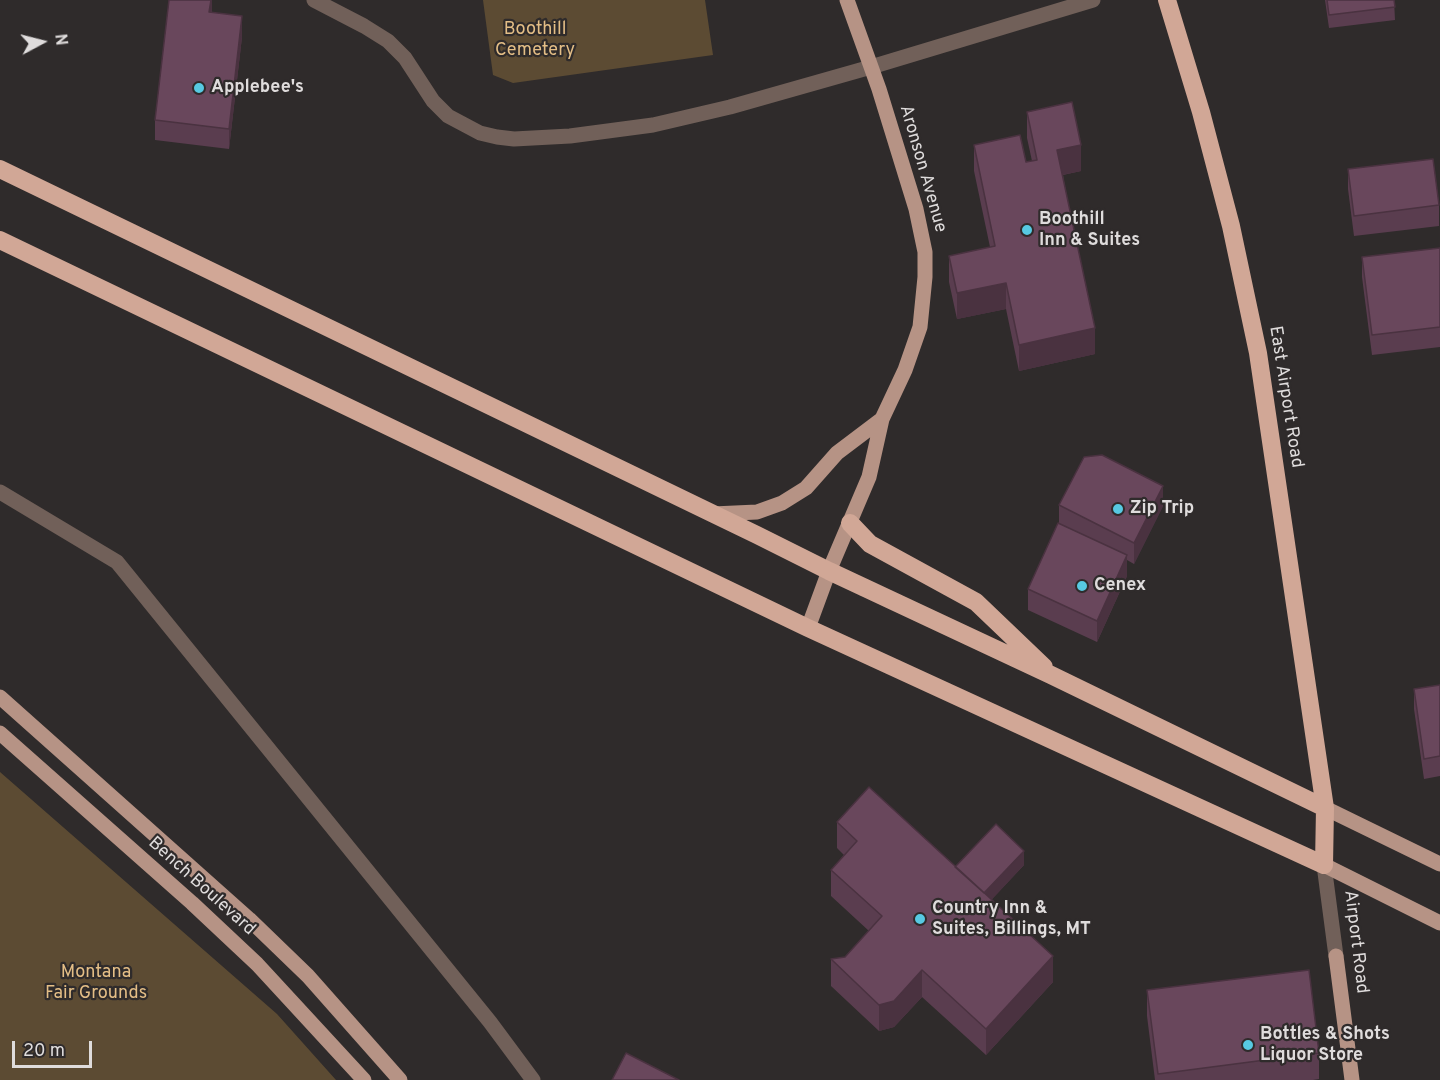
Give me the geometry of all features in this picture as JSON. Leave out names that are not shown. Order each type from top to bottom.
[{"type":"highway","name":"East Airport Road","points":[[1167,0],[1201,112],[1231,226],[1258,353],[1325,808]]},
{"type":"highway","points":[[0,169],[829,571],[1051,675],[1325,808]]},
{"type":"highway","points":[[0,240],[808,628],[1324,864]]},
{"type":"highway","points":[[850,523],[870,544],[976,602],[1051,675]]},
{"type":"highway","name":"Airport Road","points":[[1324,864],[1325,808]]},
{"type":"main road","name":"Aronson Avenue","points":[[808,628],[829,571],[869,477],[882,419],[905,370],[920,327],[925,277],[925,252],[916,209],[847,0]]},
{"type":"main road","name":"Aronson Avenue","points":[[713,514],[757,512],[782,503],[806,488],[837,453],[882,419]]},
{"type":"main road","points":[[0,697],[266,935],[308,976],[400,1080]]},
{"type":"main road","name":"Bench Boulevard","points":[[0,733],[192,903],[257,964],[364,1080]]},
{"type":"main road","points":[[1325,808],[1440,864]]},
{"type":"main road","points":[[1324,864],[1440,923]]},
{"type":"main road","name":"Airport Road","points":[[1336,956],[1352,1080]]},
{"type":"street","points":[[314,0],[388,41],[405,58],[432,101],[448,116],[480,133],[497,138],[514,139],[560,137],[653,124],[729,107],[1094,0]]},
{"type":"street","points":[[0,492],[117,562],[490,1022],[533,1080]]},
{"type":"street","name":"Airport Road","points":[[1324,864],[1336,956]]},
{"type":"green space","name":"Boothill Cemetery","points":[[483,0],[705,0],[713,55],[513,83],[493,75]]},
{"type":"green space","name":"Montana Fair Grounds","points":[[0,772],[277,1014],[336,1080],[0,1080]]},
{"type":"building","name":"Applebee's","points":[[169,0],[211,0],[209,12],[242,16],[229,129],[155,120]]},
{"type":"building","points":[[1327,0],[1394,0],[1395,7],[1329,15]]},
{"type":"building","name":"Boothill Inn & Suites","points":[[1072,102],[1081,145],[1057,150],[1095,328],[1019,345],[1006,283],[957,293],[949,256],[995,246],[974,145],[1020,135],[1026,162],[1037,160],[1027,112]]},
{"type":"building","points":[[1433,159],[1439,205],[1354,216],[1348,169]]},
{"type":"building","points":[[1440,248],[1440,327],[1372,335],[1362,257]]},
{"type":"building","points":[[1102,455],[1163,486],[1134,543],[1059,505],[1084,457]]},
{"type":"building","points":[[1058,523],[1127,555],[1097,621],[1028,589]]},
{"type":"building","points":[[1440,685],[1440,756],[1424,759],[1414,689]]},
{"type":"building","name":"Country Inn & Suites, Billings, MT","points":[[869,787],[1053,956],[986,1029],[922,970],[894,1001],[879,1005],[831,959],[845,957],[882,916],[831,870],[857,841],[837,822]]},
{"type":"building","points":[[996,824],[1024,851],[984,893],[955,867]]},
{"type":"building","points":[[1309,970],[1319,1053],[1158,1074],[1147,990]]},
{"type":"building","points":[[626,1053],[679,1080],[612,1080]]},
{"type":"place","name":"Applebee's","points":[[199,88]]},
{"type":"place","name":"Boothill Inn & Suites","points":[[1027,230]]},
{"type":"place","name":"Zip Trip","points":[[1118,509]]},
{"type":"place","name":"Cenex","points":[[1082,586]]},
{"type":"place","name":"Country Inn & Suites, Billings, MT","points":[[920,919]]},
{"type":"place","name":"Bottles & Shots Liquor Store","points":[[1248,1045]]}]
